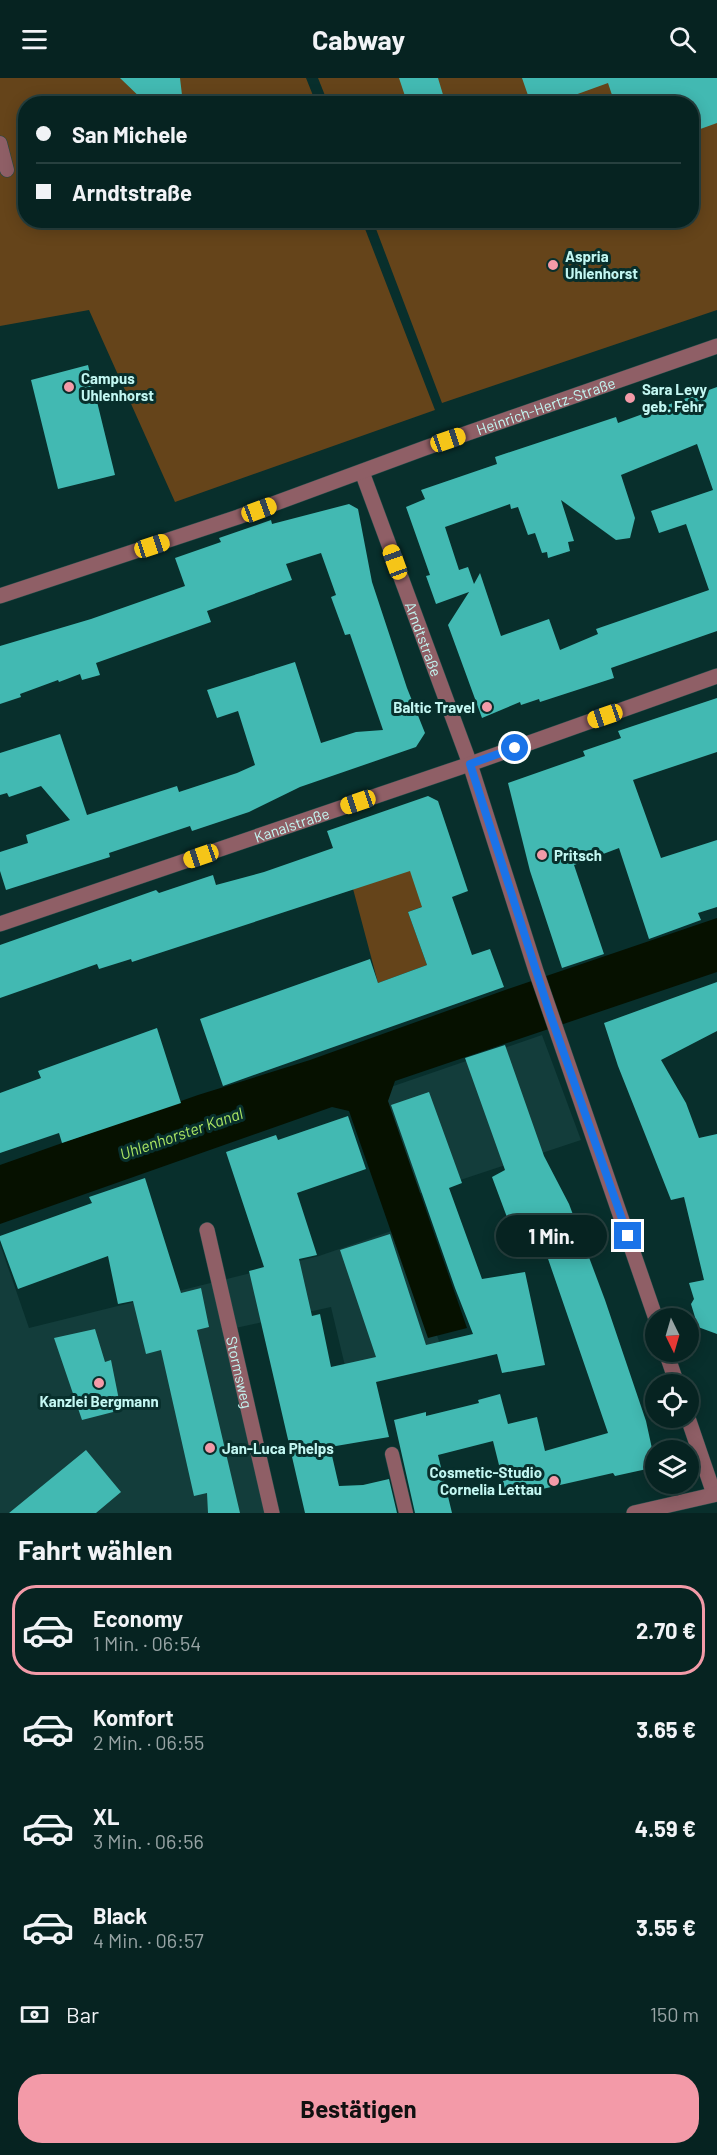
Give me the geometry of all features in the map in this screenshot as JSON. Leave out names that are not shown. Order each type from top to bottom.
[{"type":"street","name":"Heinrich-Hertz-Straße","points":[[0,596],[238,517],[717,346]]},
{"type":"street","name":"Arndtstraße","points":[[362,472],[470,764],[556,1031],[652,1308]]},
{"type":"street","name":"Kanalstraße","points":[[0,924],[470,764],[717,676]]},
{"type":"street","name":"Stormsweg","points":[[207,1230],[272,1513]]},
{"type":"street","points":[[634,1513],[716,1494],[692,1428]]},
{"type":"lane","points":[[0,143],[7,170]]},
{"type":"lane","points":[[392,1454],[406,1513]]},
{"type":"shaded area","points":[[0,78],[306,78],[313,96],[18,96],[18,228],[365,228],[435,410],[175,502],[89,310],[0,326]]},
{"type":"shaded area","name":"Aspria Uhlenhorst","points":[[318,78],[717,78],[717,310],[442,403],[376,228],[699,228],[699,96],[325,96]]},
{"type":"shaded area","points":[[407,864],[432,903],[408,912],[427,965],[378,983],[352,885]]},
{"type":"shaded area","points":[[542,1035],[581,1140],[412,1196],[379,1091]]},
{"type":"shaded area","points":[[400,1228],[440,1344],[345,1366],[331,1307],[231,1329],[275,1513],[0,1513],[0,1244],[29,1328],[319,1256]]},
{"type":"water","name":"Uhlenhorster Kanal","points":[[717,918],[717,972],[395,1081],[388,1101],[467,1328],[428,1338],[349,1111],[332,1107],[0,1224],[0,1165]]},
{"type":"building","points":[[120,78],[180,78],[181,96],[139,96]]},
{"type":"building","points":[[399,78],[438,78],[443,96],[405,96]]},
{"type":"building","points":[[522,78],[717,78],[717,123],[699,129],[699,96],[612,96],[608,83],[572,96],[528,96]]},
{"type":"building","points":[[88,365],[115,475],[58,489],[31,380]]},
{"type":"building","points":[[717,387],[717,631],[611,668],[614,678],[540,702],[539,699],[521,705],[520,702],[482,718],[448,625],[469,592],[436,604],[426,576],[430,575],[406,507],[425,499],[421,490],[497,464],[495,457],[616,417],[618,423]],"holes":[[[697,444],[713,490],[651,511],[659,533],[686,524],[709,590],[596,629],[598,634],[560,650],[549,619],[501,636],[480,573],[474,584],[468,567],[459,570],[445,527],[510,504],[511,509],[518,507],[528,535],[535,533],[542,553],[547,552],[548,558],[570,551],[568,542],[574,541],[561,500],[616,540],[630,538],[635,518],[621,475]]]},
{"type":"building","points":[[349,504],[358,509],[372,582],[407,688],[425,733],[416,747],[300,787],[249,812],[192,831],[190,826],[109,853],[110,857],[6,890],[0,871],[0,852],[28,843],[26,835],[70,820],[41,786],[9,797],[7,793],[0,795],[0,753],[60,734],[87,815],[177,786],[179,792],[255,765],[238,711],[217,718],[207,690],[295,662],[321,743],[356,732],[383,730],[350,634],[345,635],[331,597],[336,595],[321,553],[286,564],[292,580],[207,611],[211,622],[96,663],[100,675],[82,680],[80,674],[59,682],[58,680],[0,704],[0,646],[91,619],[185,586],[175,558],[221,542],[219,538],[271,520],[272,524]]},
{"type":"building","points":[[717,698],[717,752],[633,780],[661,858],[717,840],[717,907],[698,913],[701,920],[649,939],[619,848],[574,865],[604,954],[562,968],[530,871],[508,783],[585,756],[583,751],[621,738],[618,731]]},
{"type":"building","points":[[428,796],[438,801],[468,891],[452,897],[472,955],[490,949],[504,987],[223,1086],[200,1019],[370,959],[378,983],[427,965],[408,912],[422,907],[410,871],[132,962],[131,959],[99,969],[97,964],[0,998],[0,945],[156,890],[159,893],[213,875],[216,885],[264,872],[333,848],[327,831]]},
{"type":"building","points":[[717,982],[717,1031],[661,1060],[686,1103],[699,1138],[717,1134],[717,1334],[699,1327],[699,1308],[692,1308],[691,1304],[694,1299],[689,1283],[704,1280],[684,1197],[671,1200],[618,1066],[604,1023]]},
{"type":"building","points":[[157,1028],[181,1103],[62,1143],[59,1133],[0,1153],[0,1093],[41,1078],[38,1071]]},
{"type":"building","points":[[505,1045],[544,1156],[569,1204],[605,1300],[645,1418],[645,1428],[648,1428],[650,1440],[645,1440],[645,1469],[615,1476],[613,1473],[507,1497],[493,1441],[438,1455],[452,1513],[415,1513],[394,1420],[426,1412],[426,1416],[479,1403],[478,1400],[500,1394],[508,1424],[537,1417],[545,1451],[608,1433],[535,1221],[511,1228],[492,1177],[505,1170],[465,1058]]},
{"type":"building","points":[[429,1092],[462,1183],[449,1188],[482,1279],[525,1272],[545,1365],[502,1373],[497,1354],[376,1382],[389,1437],[330,1447],[339,1486],[363,1485],[389,1479],[397,1513],[305,1513],[249,1271],[264,1267],[226,1152],[276,1135],[278,1140],[348,1116],[366,1169],[297,1193],[317,1255],[299,1259],[312,1316],[320,1314],[331,1367],[376,1357],[340,1250],[390,1234],[426,1345],[473,1334],[391,1105]]},
{"type":"building","points":[[145,1178],[181,1293],[201,1288],[209,1327],[197,1330],[240,1513],[208,1513],[207,1493],[194,1496],[161,1350],[146,1354],[133,1301],[118,1304],[108,1256],[18,1289],[0,1240],[0,1236],[92,1203],[89,1197]]},
{"type":"building","points":[[95,1329],[105,1362],[111,1360],[121,1410],[82,1420],[54,1338]]},
{"type":"building","points":[[86,1450],[121,1492],[96,1513],[9,1513]]},
{"type":"place","name":"Aspria Uhlenhorst","points":[[553,265]]},
{"type":"place","name":"Campus Uhlenhorst","points":[[69,387]]},
{"type":"place","name":"Sara Levy geb. Fehr","points":[[630,398]]},
{"type":"place","name":"Baltic Travel","points":[[487,707]]},
{"type":"place","name":"Pritsch","points":[[542,855]]},
{"type":"place","name":"Kanzlei Bergmann","points":[[99,1383]]},
{"type":"place","name":"Jan-Luca Phelps","points":[[210,1448]]},
{"type":"place","name":"Cosmetic-Studio Cornelia Lettau","points":[[554,1481]]},
{"type":"route","points":[[515,748],[470,764],[549,1011],[628,1236]]}]
